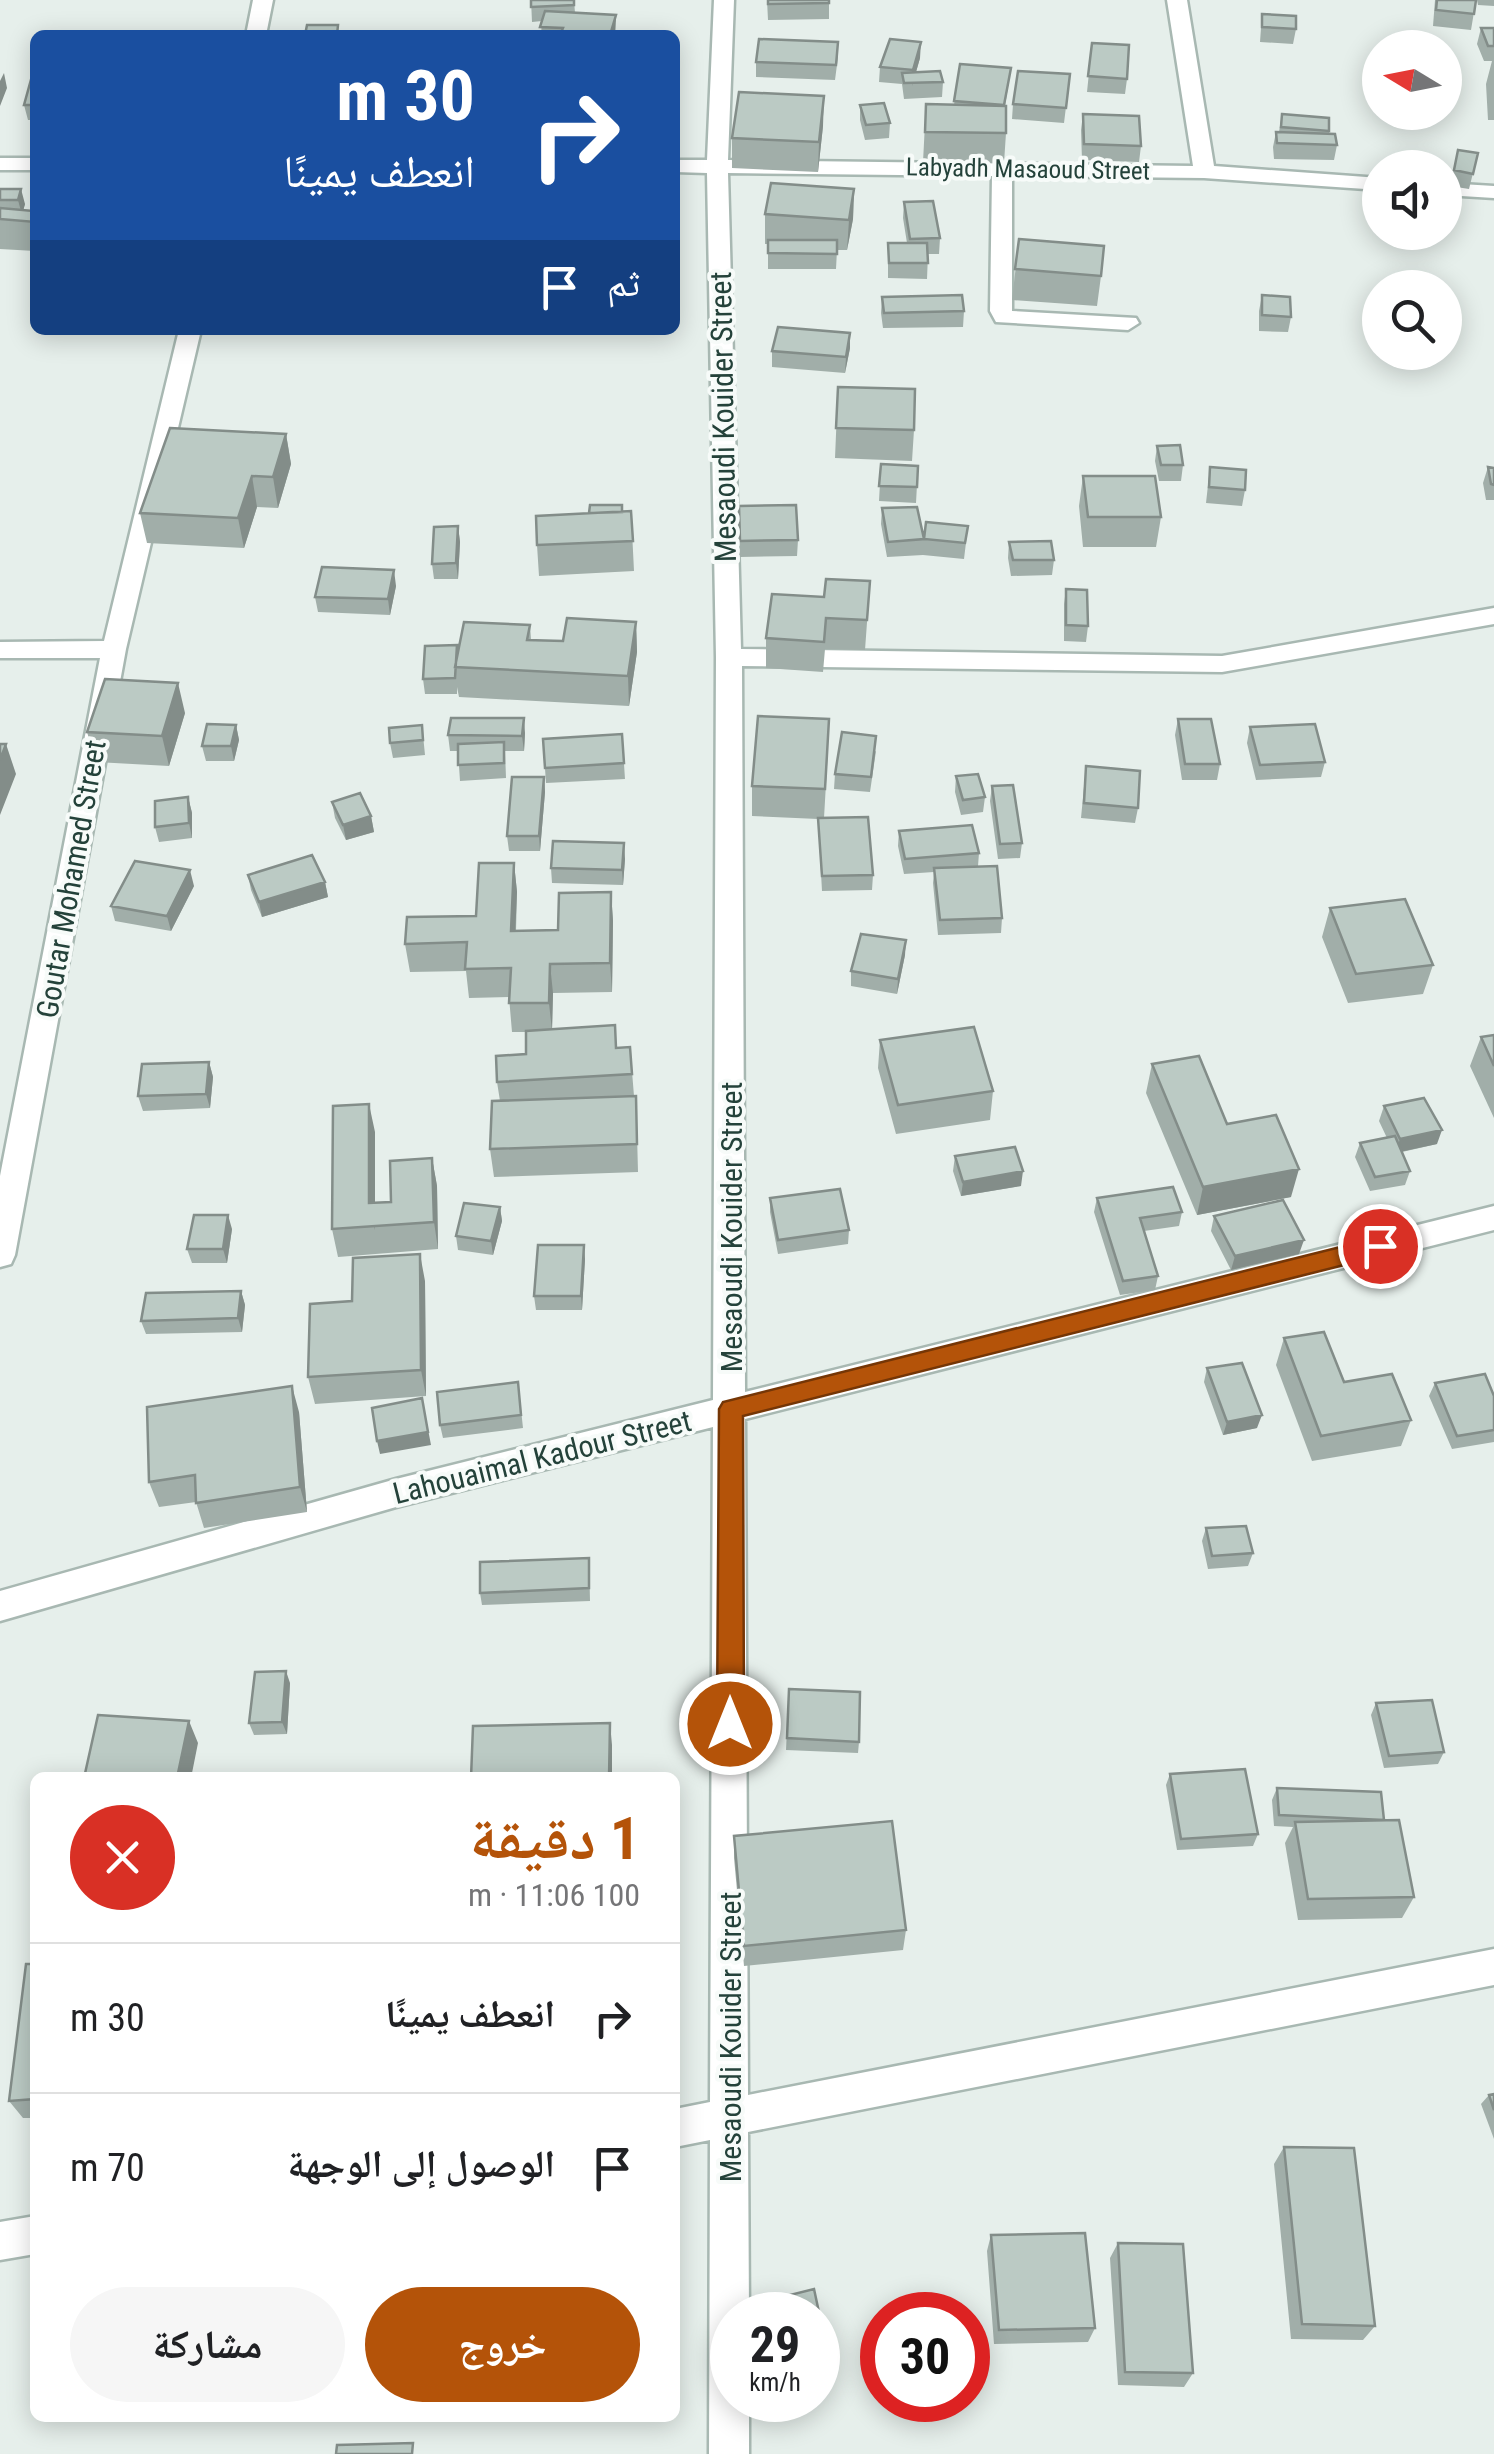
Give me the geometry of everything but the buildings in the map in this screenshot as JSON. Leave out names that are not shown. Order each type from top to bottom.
[{"type":"street","points":[[257,30],[263,0]]},
{"type":"street","name":"Mesaoudi Kouider Street","points":[[724,0],[717,166],[729,658],[729,2454]]},
{"type":"street","points":[[1177,0],[1204,172]]},
{"type":"street","points":[[0,164],[30,164]]},
{"type":"street","name":"Labyadh Masaoud Street","points":[[680,166],[1002,167],[1204,172],[1362,183]]},
{"type":"street","points":[[1002,167],[1004,317],[1128,324]]},
{"type":"street","points":[[1462,189],[1494,192]]},
{"type":"street","name":"Goutar Mohamed Street","points":[[0,1255],[114,649],[189,335]]},
{"type":"street","points":[[729,658],[1222,664],[1494,616]]},
{"type":"street","points":[[0,650],[114,649]]},
{"type":"street","name":"Lahouaimal Kadour Street","points":[[0,1606],[396,1492],[1494,1218]]},
{"type":"street","points":[[680,2127],[1494,1967]]},
{"type":"street","points":[[0,2241],[30,2236]]},
{"type":"route","points":[[730,1724],[731,1409],[1380,1246]]}]
